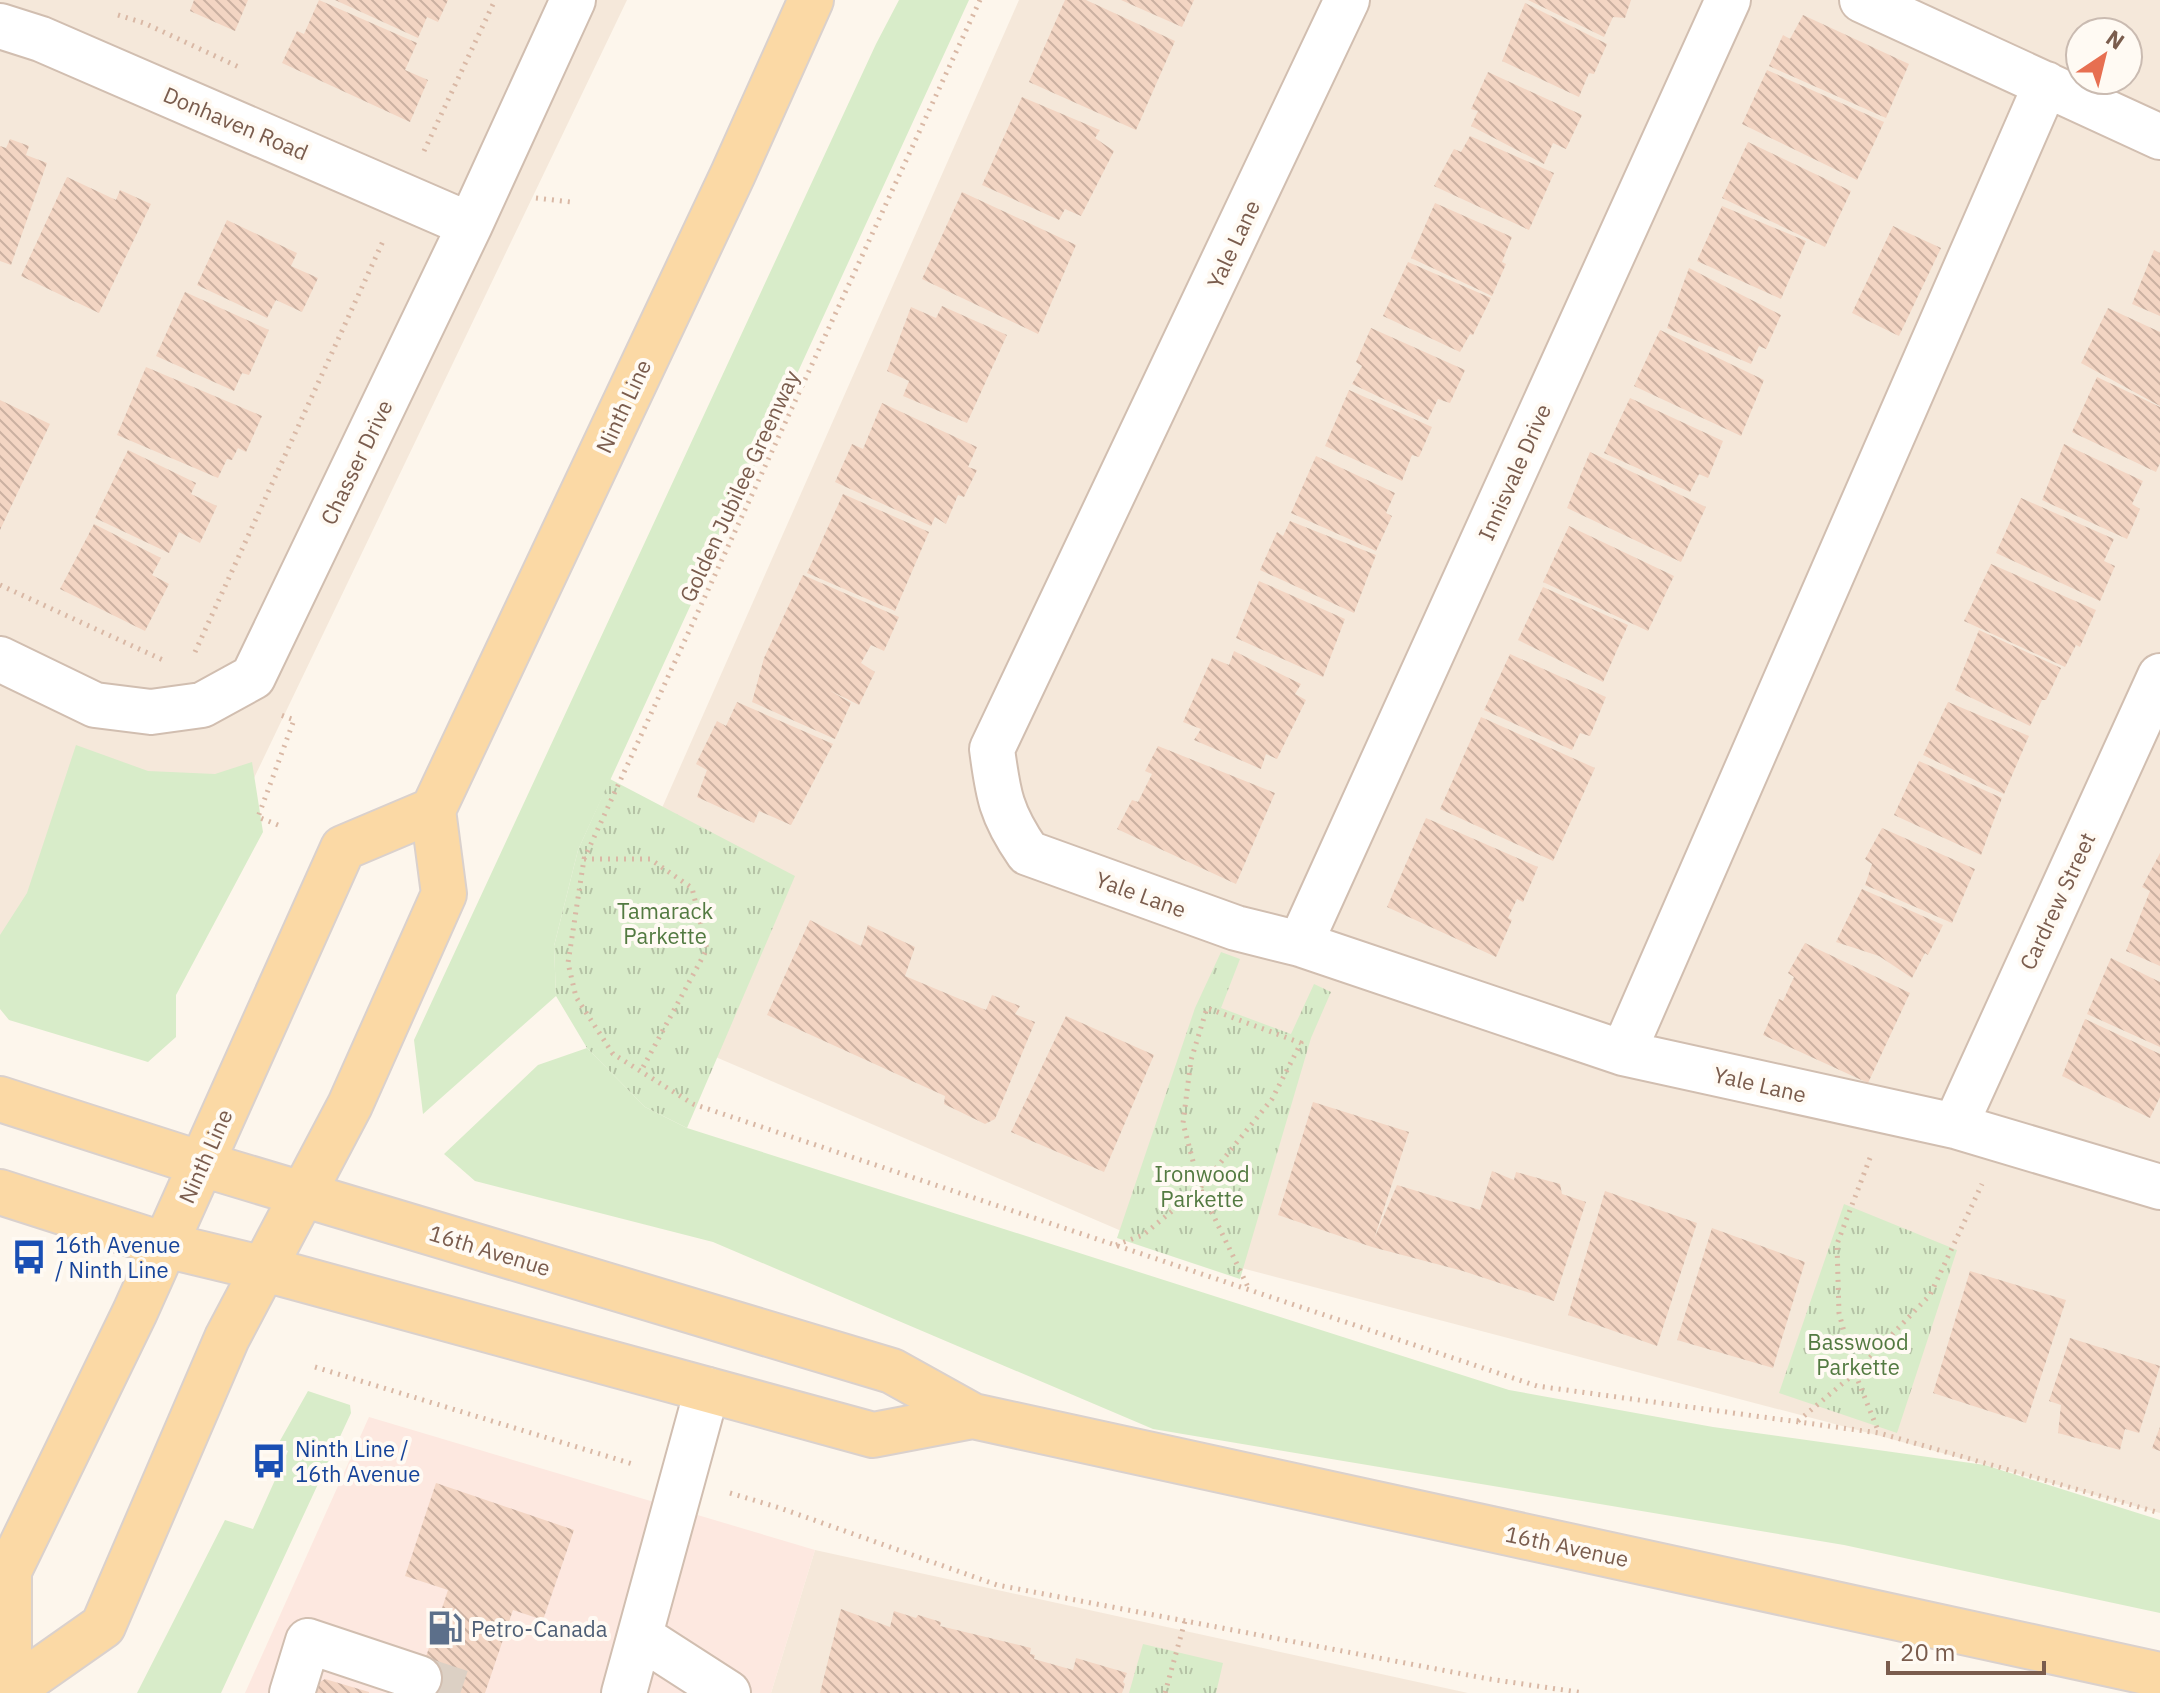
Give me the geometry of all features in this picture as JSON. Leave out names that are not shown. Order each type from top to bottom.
[{"type":"main road","name":"Ninth Line","points":[[9,1693],[103,1626],[227,1338],[350,1105],[444,894],[433,810],[733,174],[811,0]]},
{"type":"main road","name":"Ninth Line","points":[[9,1693],[9,1571],[165,1245],[343,848],[433,810]]},
{"type":"main road","name":"16th Avenue","points":[[0,1099],[202,1164],[892,1371],[973,1416],[2160,1675]]},
{"type":"main road","name":"16th Avenue","points":[[0,1192],[165,1245],[265,1269],[873,1435],[973,1416]]},
{"type":"street","name":"Chasser Drive","points":[[0,659],[95,705],[151,712],[202,705],[253,677],[470,225],[573,0]]},
{"type":"street","name":"Yale Lane","points":[[1347,0],[992,749],[998,796],[1008,824],[1028,853],[1236,928],[1300,944],[1623,1053],[1955,1126],[2160,1187]]},
{"type":"street","name":"Innisvale Drive","points":[[1300,944],[1728,0]]},
{"type":"street","points":[[1862,0],[2160,137]]},
{"type":"street","name":"Donhaven Road","points":[[0,26],[41,39],[470,225]]},
{"type":"street","points":[[1623,1053],[2046,84]]},
{"type":"street","name":"Cardrew Street","points":[[1955,1126],[2160,676]]},
{"type":"street","points":[[624,1693],[707,1390]]},
{"type":"street","points":[[641,1637],[728,1693]]},
{"type":"street","points":[[292,1693],[308,1641],[393,1679]]},
{"type":"path","points":[[193,656],[495,0]]},
{"type":"path","name":"Golden Jubilee Greenway","points":[[640,1072],[613,1054],[576,997],[568,963],[584,859],[980,0]]},
{"type":"path","points":[[115,14],[144,23],[242,68]]},
{"type":"path","points":[[584,859],[650,859],[692,888],[707,949],[640,1072],[693,1104],[1537,1386],[1879,1433],[2160,1513]]},
{"type":"path","points":[[1115,1246],[1143,1235],[1200,1188],[1272,1099],[1301,1043],[1207,1008],[1191,1060],[1183,1123],[1200,1188],[1250,1290]]},
{"type":"path","points":[[1879,1433],[1855,1373],[1839,1313],[1837,1244],[1887,1112]]},
{"type":"path","points":[[1797,1422],[1855,1373],[1930,1295],[2002,1141]]},
{"type":"path","points":[[315,1367],[780,1508],[997,1585],[1489,1679],[1584,1693]]},
{"type":"path","points":[[1165,1693],[1185,1621]]},
{"type":"shaded area","points":[[0,0],[627,0],[127,1043],[0,998]]},
{"type":"shaded area","points":[[1019,0],[2160,0],[2160,1513],[1154,1245],[578,998]]},
{"type":"shaded area","points":[[369,1417],[815,1550],[771,1693],[245,1693]]},
{"type":"shaded area","points":[[815,1550],[1468,1693],[771,1693]]},
{"type":"green space","points":[[899,0],[969,0],[578,850],[554,946],[556,996],[423,1114],[414,1040]]},
{"type":"green space","points":[[76,745],[148,771],[215,774],[252,762],[263,832],[176,995],[176,1037],[148,1062],[9,1020],[0,1009],[0,935],[27,893]]},
{"type":"green space","name":"Tamarack Parkette","points":[[610,779],[795,876],[687,1128],[645,1107],[587,1048],[556,996],[554,946],[578,850]]},
{"type":"green space","name":"Ironwood Parkette","points":[[1221,952],[1240,959],[1221,1008],[1291,1034],[1314,984],[1331,992],[1311,1038],[1240,1279],[1117,1238],[1195,1008]]},
{"type":"green space","points":[[587,1048],[645,1107],[687,1128],[1509,1390],[1713,1427],[1985,1465],[2160,1520],[2160,1613],[1844,1545],[1153,1429],[713,1242],[475,1181],[444,1154],[538,1065]]},
{"type":"green space","name":"Basswood Parkette","points":[[1844,1204],[1957,1250],[1897,1433],[1779,1393]]},
{"type":"green space","points":[[308,1391],[350,1405],[351,1413],[221,1693],[137,1693],[225,1520],[253,1529],[288,1451],[277,1446]]},
{"type":"green space","points":[[1143,1644],[1223,1663],[1216,1693],[1129,1693]]},
{"type":"building","points":[[194,0],[248,0],[235,31],[190,11]]},
{"type":"building","points":[[319,0],[417,43],[405,70],[428,80],[410,122],[282,63],[297,31],[304,34]]},
{"type":"building","points":[[335,0],[448,0],[438,22],[427,17],[418,38]]},
{"type":"building","points":[[1065,0],[1086,0],[1175,41],[1136,130],[1029,82]]},
{"type":"building","points":[[1121,0],[1194,0],[1182,27]]},
{"type":"building","points":[[1528,0],[1631,0],[1625,18],[1613,17],[1604,37]]},
{"type":"building","points":[[1525,3],[1607,44],[1594,74],[1589,73],[1579,97],[1502,61]]},
{"type":"building","points":[[1803,15],[1909,64],[1886,118],[1769,66],[1783,35],[1790,39]]},
{"type":"building","points":[[1767,70],[1884,122],[1857,180],[1742,124]]},
{"type":"building","points":[[1488,72],[1582,115],[1566,149],[1553,143],[1544,164],[1471,126],[1478,111],[1471,109]]},
{"type":"building","points":[[1022,97],[1100,130],[1095,138],[1114,151],[1081,216],[1065,209],[1059,220],[982,185]]},
{"type":"building","points":[[1470,136],[1554,173],[1529,230],[1434,186],[1454,149],[1461,152]]},
{"type":"building","points":[[10,139],[29,146],[26,155],[47,163],[11,265],[0,261],[0,146],[6,148]]},
{"type":"building","points":[[1748,142],[1851,191],[1825,247],[1722,198]]},
{"type":"building","points":[[67,177],[116,200],[120,190],[151,204],[99,313],[21,276]]},
{"type":"building","points":[[962,192],[1076,245],[1038,334],[922,279]]},
{"type":"building","points":[[1435,203],[1512,237],[1502,262],[1506,264],[1492,296],[1411,258]]},
{"type":"building","points":[[1722,206],[1806,241],[1781,299],[1697,261]]},
{"type":"building","points":[[227,220],[297,253],[291,266],[318,278],[302,312],[276,300],[267,318],[197,285]]},
{"type":"building","points":[[1893,226],[1941,248],[1899,336],[1852,313]]},
{"type":"building","points":[[2154,250],[2160,253],[2160,316],[2132,304]]},
{"type":"building","points":[[1408,262],[1491,298],[1473,335],[1470,334],[1460,352],[1383,316]]},
{"type":"building","points":[[1689,268],[1781,315],[1766,349],[1759,346],[1751,364],[1667,328]]},
{"type":"building","points":[[185,292],[269,330],[249,375],[242,373],[234,391],[156,356]]},
{"type":"building","points":[[942,306],[1007,335],[967,423],[903,396],[909,381],[887,371],[911,307],[936,318]]},
{"type":"building","points":[[2108,308],[2160,332],[2160,406],[2081,363]]},
{"type":"building","points":[[1371,328],[1465,370],[1450,403],[1438,399],[1428,420],[1352,384],[1362,366],[1356,362]]},
{"type":"building","points":[[1660,330],[1764,380],[1741,436],[1634,386]]},
{"type":"building","points":[[146,367],[262,416],[246,452],[238,448],[232,460],[227,459],[218,478],[117,435]]},
{"type":"building","points":[[2097,377],[2160,407],[2160,463],[2156,472],[2072,432]]},
{"type":"building","points":[[1349,390],[1432,427],[1419,457],[1412,455],[1402,481],[1325,446]]},
{"type":"building","points":[[1630,398],[1723,441],[1708,478],[1699,474],[1690,492],[1604,453]]},
{"type":"building","points":[[0,400],[50,424],[0,530]]},
{"type":"building","points":[[882,403],[977,447],[968,467],[977,470],[964,497],[958,495],[946,524],[935,517],[931,526],[835,482],[852,444],[863,449]]},
{"type":"building","points":[[2064,444],[2143,481],[2132,504],[2140,509],[2127,539],[2042,500]]},
{"type":"building","points":[[128,450],[196,483],[191,494],[217,506],[200,543],[179,532],[169,553],[95,518]]},
{"type":"building","points":[[1590,452],[1706,507],[1681,562],[1567,508]]},
{"type":"building","points":[[1316,456],[1395,493],[1386,513],[1392,516],[1376,551],[1291,513]]},
{"type":"building","points":[[843,494],[929,532],[895,611],[807,573]]},
{"type":"building","points":[[2021,498],[2114,539],[2104,561],[2115,566],[2100,601],[1996,553]]},
{"type":"building","points":[[1290,521],[1376,555],[1354,613],[1260,570],[1277,532],[1283,536]]},
{"type":"building","points":[[94,524],[161,558],[152,575],[169,584],[145,631],[60,589]]},
{"type":"building","points":[[1569,526],[1674,576],[1648,631],[1543,582]]},
{"type":"building","points":[[1991,564],[2096,610],[2080,647],[2076,645],[2065,667],[1964,621]]},
{"type":"building","points":[[803,575],[899,617],[884,651],[871,645],[861,663],[875,672],[859,705],[829,690],[851,703],[835,739],[752,702],[764,658]]},
{"type":"building","points":[[1259,581],[1345,619],[1323,677],[1236,638]]},
{"type":"building","points":[[1543,587],[1628,625],[1603,682],[1518,640]]},
{"type":"building","points":[[1979,630],[2061,668],[2030,726],[1955,690]]},
{"type":"building","points":[[1234,651],[1301,684],[1295,694],[1306,700],[1277,759],[1266,754],[1261,769],[1194,740],[1201,729],[1183,722],[1212,658],[1229,665]]},
{"type":"building","points":[[1510,654],[1606,697],[1590,736],[1580,733],[1572,750],[1484,710]]},
{"type":"building","points":[[737,702],[833,744],[791,825],[759,811],[754,823],[697,797],[707,770],[696,764],[717,721],[726,726]]},
{"type":"building","points":[[1948,702],[2029,736],[2004,794],[1923,755]]},
{"type":"building","points":[[1481,717],[1595,768],[1553,861],[1440,809]]},
{"type":"building","points":[[1158,746],[1275,793],[1236,884],[1117,829],[1132,800],[1138,802],[1152,774],[1145,771]]},
{"type":"building","points":[[1919,761],[2002,798],[1981,855],[1894,815]]},
{"type":"building","points":[[1426,818],[1538,867],[1523,902],[1517,899],[1508,918],[1512,920],[1496,957],[1387,907]]},
{"type":"building","points":[[1882,828],[1975,869],[1952,923],[1865,885],[1872,864],[1865,859]]},
{"type":"building","points":[[2160,853],[2160,966],[2126,951],[2150,891],[2142,887]]},
{"type":"building","points":[[1862,889],[1943,925],[1912,978],[1879,956],[1836,942]]},
{"type":"building","points":[[810,920],[861,946],[868,925],[915,947],[905,976],[986,1010],[992,995],[1020,1006],[1015,1014],[1035,1022],[995,1119],[985,1124],[944,1104],[945,1096],[767,1015]]},
{"type":"building","points":[[1805,943],[1910,993],[1868,1083],[1763,1035],[1779,999],[1783,1001],[1794,977],[1788,973]]},
{"type":"building","points":[[2111,958],[2160,982],[2160,1047],[2087,1014]]},
{"type":"building","points":[[1066,1016],[1154,1055],[1104,1172],[1011,1132]]},
{"type":"building","points":[[2085,1019],[2160,1054],[2160,1097],[2150,1118],[2062,1076]]},
{"type":"building","points":[[1313,1102],[1409,1132],[1374,1239],[1397,1185],[1480,1210],[1492,1171],[1514,1180],[1516,1172],[1560,1184],[1562,1194],[1586,1202],[1554,1301],[1463,1271],[1372,1247],[1278,1215]]},
{"type":"building","points":[[1605,1191],[1697,1223],[1657,1346],[1568,1315]]},
{"type":"building","points":[[1712,1228],[1805,1262],[1773,1368],[1677,1340]]},
{"type":"building","points":[[1970,1271],[2066,1300],[2026,1423],[1933,1393]]},
{"type":"building","points":[[2070,1338],[2160,1366],[2139,1433],[2125,1429],[2120,1450],[2058,1433],[2061,1405],[2049,1401]]},
{"type":"building","points":[[2160,1427],[2160,1451],[2152,1448]]},
{"type":"building","points":[[436,1483],[574,1530],[543,1620],[513,1610],[485,1693],[414,1693],[448,1590],[405,1576]]},
{"type":"building","points":[[841,1609],[890,1627],[894,1611],[916,1618],[918,1615],[941,1622],[940,1626],[1031,1648],[1030,1654],[1035,1655],[1034,1659],[1073,1670],[1076,1658],[1127,1673],[1125,1684],[1122,1693],[820,1693]]},
{"type":"building","points":[[325,1679],[369,1692],[369,1693],[307,1693]]},
{"type":"tunnel","points":[[419,1678],[464,1693]]},
{"type":"place","name":"16th Avenue / Ninth Line","points":[[29,1257]]},
{"type":"place","name":"Ninth Line / 16th Avenue","points":[[269,1461]]},
{"type":"place","name":"Petro-Canada","points":[[445,1628]]}]
